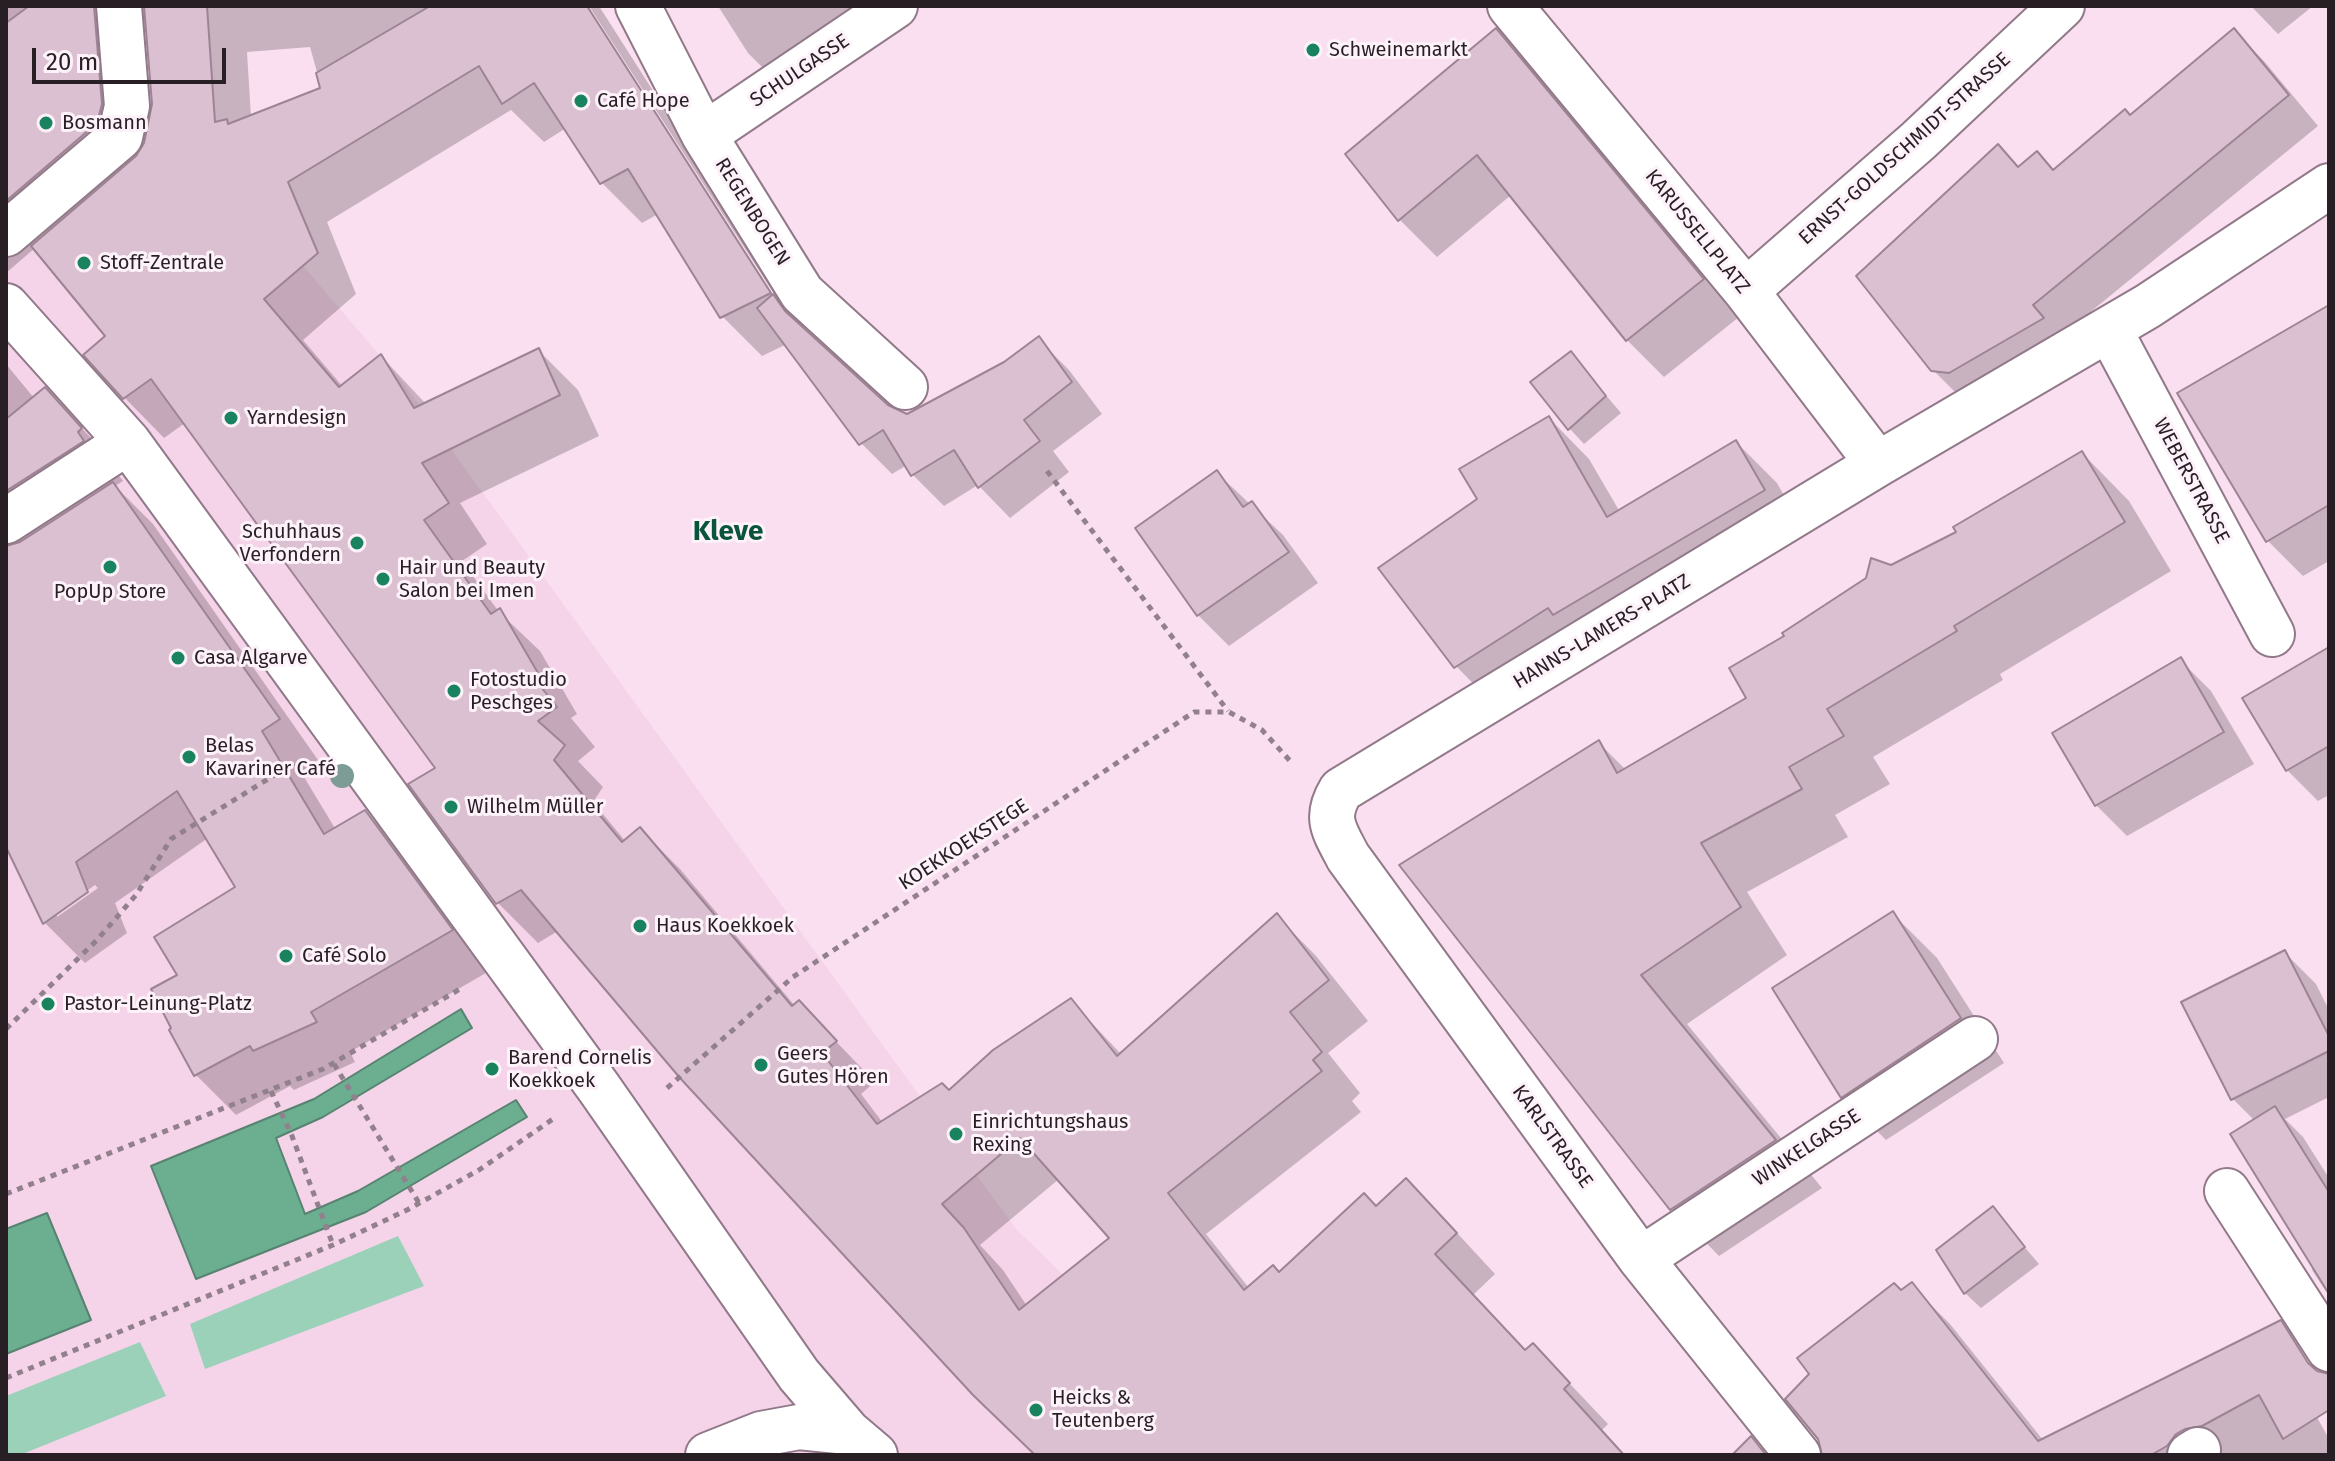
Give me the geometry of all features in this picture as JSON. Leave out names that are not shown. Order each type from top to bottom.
[{"type":"street","points":[[6,234],[120,137],[127,106],[119,6]]},
{"type":"street","name":"REGENBOGEN","points":[[638,6],[704,135],[802,293],[905,387]]},
{"type":"street","name":"SCHULGASSE","points":[[704,135],[895,6]]},
{"type":"street","name":"ERNST-GOLDSCHMIDT-STRASSE","points":[[1746,291],[1918,141],[2062,6]]},
{"type":"street","name":"KARUSSELLPLATZ","points":[[1521,10],[1746,291],[1878,464]]},
{"type":"street","points":[[1878,464],[2109,329],[2329,186]]},
{"type":"street","points":[[6,306],[128,442],[344,734],[799,1375],[861,1443]]},
{"type":"street","name":"WEBERSTRASSE","points":[[2109,329],[2272,634]]},
{"type":"street","points":[[6,521],[128,442]]},
{"type":"street","name":"HANNS-LAMERS-PLATZ","points":[[1332,806],[1341,790],[1878,464]]},
{"type":"street","name":"KARLSTRASSE","points":[[1332,806],[1333,827],[1348,857],[1641,1259],[1798,1455]]},
{"type":"street","name":"WINKELGASSE","points":[[1641,1259],[1975,1039]]},
{"type":"street","points":[[2227,1191],[2329,1349]]},
{"type":"street","points":[[708,1455],[761,1434],[799,1427],[861,1443]]},
{"type":"path","points":[[1047,471],[1229,712],[1262,730],[1332,806]]},
{"type":"path","name":"KOEKKOEKSTEGE","points":[[6,1378],[333,1245],[610,1105],[657,1097],[793,977],[1194,712],[1229,712]]},
{"type":"path","points":[[6,1029],[97,940],[136,895],[171,839],[344,734]]},
{"type":"path","points":[[6,1194],[334,1064],[506,962]]},
{"type":"path","points":[[334,1064],[419,1203]]},
{"type":"path","points":[[271,1091],[292,1136],[333,1245]]},
{"type":"shaded area","points":[[6,6],[82,6],[404,384],[1016,1229],[1249,1455],[6,1455]]},
{"type":"shaded area","points":[[461,1009],[472,1028],[323,1117],[276,1138],[305,1214],[358,1191],[516,1100],[527,1117],[366,1212],[196,1279],[151,1166],[314,1099]]},
{"type":"shaded area","points":[[47,1213],[91,1320],[6,1354],[6,1229]]},
{"type":"shaded area","points":[[398,1236],[424,1286],[205,1369],[190,1324]]},
{"type":"shaded area","points":[[140,1342],[166,1396],[20,1455],[6,1455],[6,1396]]},
{"type":"building","points":[[29,6],[94,6],[102,104],[97,123],[6,201],[6,23]]},
{"type":"building","points":[[144,6],[207,6],[215,122],[227,119],[228,124],[320,88],[316,73],[430,6],[587,6],[771,293],[720,318],[628,169],[600,184],[534,83],[502,104],[479,66],[288,182],[318,253],[264,299],[339,387],[381,354],[414,408],[539,348],[560,395],[422,463],[449,503],[424,520],[491,614],[500,608],[538,673],[533,677],[557,707],[538,721],[565,745],[554,760],[622,842],[640,827],[792,1006],[799,1000],[837,1041],[822,1053],[877,1124],[942,1083],[949,1090],[993,1050],[1071,998],[1117,1056],[1277,913],[1329,980],[1290,1012],[1322,1052],[1313,1060],[1322,1071],[1168,1193],[1244,1290],[1273,1265],[1279,1272],[1364,1193],[1376,1206],[1406,1178],[1457,1233],[1435,1254],[1525,1350],[1533,1343],[1570,1383],[1564,1389],[1624,1455],[1035,1455],[973,1395],[680,1078],[521,890],[496,904],[408,784],[435,768],[151,379],[123,399],[83,355],[105,336],[31,246],[136,156],[144,143],[152,104]],"holes":[[[1020,1138],[1109,1238],[1019,1310],[964,1228],[942,1204]]]},
{"type":"building","points":[[1496,28],[1704,279],[1626,341],[1477,155],[1398,221],[1345,154]]},
{"type":"building","points":[[2234,28],[2289,95],[2033,305],[2044,318],[1949,373],[1931,371],[1856,276],[1998,144],[2018,167],[2037,151],[2053,170],[2125,109],[2130,115]]},
{"type":"building","points":[[773,294],[785,311],[888,405],[907,414],[1004,362],[1039,336],[1072,382],[1024,420],[1040,441],[978,488],[954,450],[911,476],[883,430],[859,445],[757,308]]},
{"type":"building","points":[[2329,305],[2329,505],[2266,542],[2177,393]]},
{"type":"building","points":[[1571,351],[1606,396],[1568,430],[1530,382]]},
{"type":"building","points":[[45,387],[82,428],[78,432],[84,441],[6,491],[6,419]]},
{"type":"building","points":[[1549,416],[1607,517],[1736,440],[1765,490],[1553,615],[1548,608],[1454,668],[1378,568],[1477,499],[1459,469]]},
{"type":"building","points":[[2082,451],[2125,522],[1954,626],[1957,631],[1827,709],[1844,736],[1789,767],[1802,789],[1701,843],[1741,907],[1641,975],[1776,1140],[1670,1210],[1399,865],[1599,740],[1617,773],[1746,698],[1729,668],[1784,636],[1782,633],[1866,578],[1871,558],[1891,565],[1956,532],[1953,527]]},
{"type":"building","points":[[1217,470],[1243,507],[1252,501],[1289,552],[1197,616],[1135,528]]},
{"type":"building","points":[[113,482],[280,719],[262,731],[324,834],[365,810],[453,930],[311,1012],[317,1022],[253,1051],[250,1046],[194,1076],[151,989],[177,975],[154,937],[235,887],[177,791],[76,862],[88,892],[43,924],[6,847],[6,546],[20,542]]},
{"type":"building","points":[[2329,647],[2329,746],[2286,771],[2242,698]]},
{"type":"building","points":[[2181,657],[2224,732],[2095,806],[2052,733]]},
{"type":"building","points":[[1893,911],[1961,1018],[1841,1098],[1772,988]]},
{"type":"building","points":[[2285,950],[2329,1036],[2329,1051],[2231,1100],[2181,1002]]},
{"type":"building","points":[[2275,1106],[2329,1192],[2329,1294],[2230,1134]]},
{"type":"building","points":[[1993,1206],[2025,1247],[1964,1294],[1936,1250]]},
{"type":"building","points":[[1912,1282],[2038,1441],[2281,1320],[2308,1363],[2317,1371],[2329,1374],[2329,1410],[2283,1439],[2259,1395],[2202,1426],[2176,1434],[2167,1446],[2151,1455],[1822,1455],[1818,1439],[1785,1399],[1809,1374],[1797,1358],[1894,1283],[1901,1290]]},
{"type":"building","points":[[1751,1436],[1766,1455],[1732,1455]]},
{"type":"place","name":"Schweinemarkt","points":[[1313,50]]},
{"type":"place","name":"Café Hope","points":[[581,101]]},
{"type":"place","name":"Bosmann","points":[[46,123]]},
{"type":"place","name":"Stoff-Zentrale","points":[[84,263]]},
{"type":"place","name":"Yarndesign","points":[[231,418]]},
{"type":"place","name":"Schuhhaus Verfondern","points":[[357,543]]},
{"type":"place","name":"PopUp Store","points":[[110,567]]},
{"type":"place","name":"Hair und Beauty Salon bei Imen","points":[[383,579]]},
{"type":"place","name":"Casa Algarve","points":[[178,658]]},
{"type":"place","name":"Fotostudio Peschges","points":[[454,691]]},
{"type":"place","name":"Belas Kavariner Café","points":[[189,757]]},
{"type":"place","name":"Wilhelm Müller","points":[[451,807]]},
{"type":"place","name":"Haus Koekkoek","points":[[640,926]]},
{"type":"place","name":"Café Solo","points":[[286,956]]},
{"type":"place","name":"Pastor-Leinung-Platz","points":[[48,1004]]},
{"type":"place","name":"Geers Gutes Hören","points":[[761,1065]]},
{"type":"place","name":"Barend Cornelis Koekkoek","points":[[492,1069]]},
{"type":"place","name":"Einrichtungshaus Rexing","points":[[956,1134]]},
{"type":"place","name":"Heicks & Teutenberg","points":[[1036,1410]]},
{"type":"district","name":"Kleve","points":[[728,532]]}]
